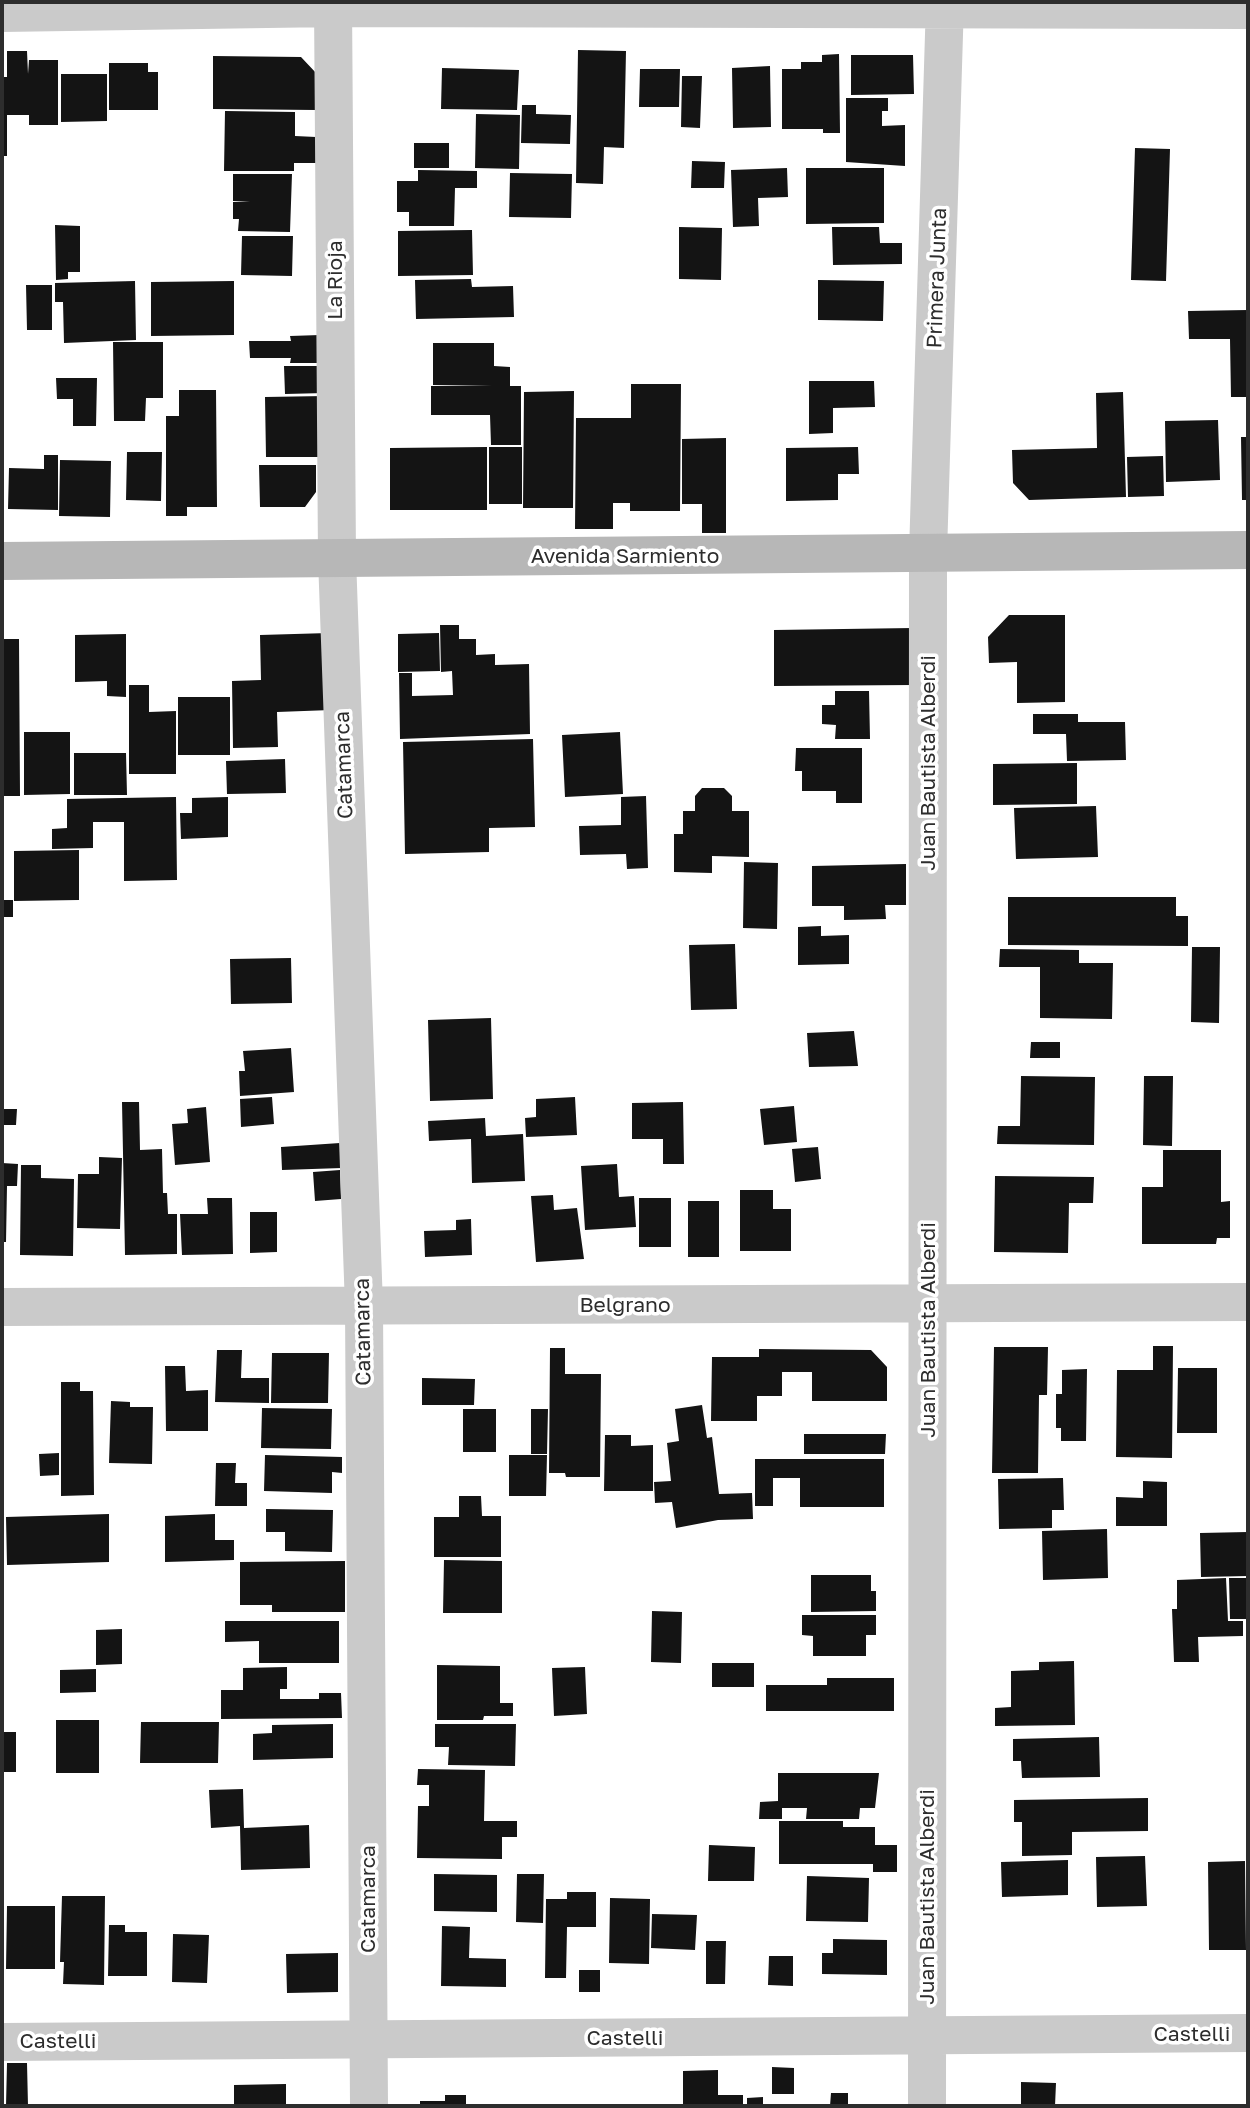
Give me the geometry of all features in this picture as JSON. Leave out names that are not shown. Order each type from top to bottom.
[{"type":"main road","name":"Avenida Sarmiento","points":[[2,561],[1248,550]]},
{"type":"street","points":[[2,13],[332,5],[945,6],[1248,10]]},
{"type":"street","name":"La Rioja","points":[[332,5],[337,558]]},
{"type":"street","name":"Primera Junta","points":[[928,553],[945,6]]},
{"type":"street","name":"Juan Bautista Alberdi","points":[[927,2106],[928,553]]},
{"type":"street","name":"Catamarca","points":[[337,558],[363,1306],[369,2106]]},
{"type":"street","name":"Belgrano","points":[[2,1307],[1248,1302]]},
{"type":"street","name":"Castelli","points":[[2,2042],[1248,2033]]},
{"type":"building","points":[[578,50],[626,51],[624,148],[604,147],[603,184],[576,183]]},
{"type":"building","points":[[7,51],[27,51],[28,74],[29,60],[58,60],[58,125],[29,125],[29,115],[7,115],[7,156],[2,156],[2,77],[7,77]]},
{"type":"building","points":[[839,54],[840,133],[823,133],[823,129],[782,129],[782,69],[801,69],[801,62],[822,62],[822,55]]},
{"type":"building","points":[[851,55],[913,55],[914,94],[851,95]]},
{"type":"building","points":[[213,56],[301,57],[317,74],[316,110],[213,109]]},
{"type":"building","points":[[109,63],[148,63],[148,72],[158,72],[158,110],[109,110]]},
{"type":"building","points":[[770,66],[771,127],[733,128],[732,68]]},
{"type":"building","points":[[442,68],[519,70],[517,110],[441,109]]},
{"type":"building","points":[[640,69],[680,69],[679,107],[639,107]]},
{"type":"building","points":[[61,74],[107,74],[107,121],[61,122]]},
{"type":"building","points":[[682,76],[702,76],[700,128],[681,127]]},
{"type":"building","points":[[846,98],[888,98],[888,111],[882,111],[882,126],[905,125],[905,166],[846,162]]},
{"type":"building","points":[[522,105],[536,105],[536,114],[571,115],[570,144],[521,143]]},
{"type":"building","points":[[225,111],[295,112],[295,136],[316,137],[316,163],[294,163],[294,171],[224,171]]},
{"type":"building","points":[[476,114],[520,115],[519,169],[475,168]]},
{"type":"building","points":[[414,143],[449,143],[449,168],[414,168]]},
{"type":"building","points":[[1135,148],[1170,149],[1166,281],[1131,280]]},
{"type":"building","points":[[692,161],[725,162],[724,188],[691,188]]},
{"type":"building","points":[[787,168],[788,197],[758,198],[759,226],[733,227],[731,170]]},
{"type":"building","points":[[806,168],[884,168],[884,223],[806,224]]},
{"type":"building","points":[[418,170],[477,171],[477,188],[455,188],[454,226],[409,226],[409,212],[397,212],[397,181],[418,181]]},
{"type":"building","points":[[510,173],[572,174],[571,218],[509,217]]},
{"type":"building","points":[[233,174],[292,174],[290,232],[238,231],[239,219],[233,219],[233,202],[250,201],[233,201]]},
{"type":"building","points":[[55,225],[80,226],[80,272],[68,272],[68,279],[56,280]]},
{"type":"building","points":[[679,227],[722,228],[721,280],[679,279]]},
{"type":"building","points":[[832,227],[879,227],[880,243],[902,243],[902,264],[833,265]]},
{"type":"building","points":[[472,230],[473,275],[398,276],[398,231]]},
{"type":"building","points":[[242,236],[293,236],[292,276],[241,275]]},
{"type":"building","points":[[471,279],[472,287],[513,286],[514,317],[416,319],[415,280]]},
{"type":"building","points":[[818,280],[884,281],[883,321],[818,320]]},
{"type":"building","points":[[135,281],[136,340],[64,343],[63,302],[55,302],[55,283]]},
{"type":"building","points":[[234,281],[234,335],[151,336],[151,282]]},
{"type":"building","points":[[26,285],[52,285],[52,330],[27,330]]},
{"type":"building","points":[[1248,310],[1248,397],[1231,397],[1230,339],[1189,339],[1188,311]]},
{"type":"building","points":[[320,335],[319,363],[290,363],[291,358],[250,358],[249,341],[291,341],[290,336]]},
{"type":"building","points":[[113,342],[163,342],[163,398],[146,398],[145,421],[114,421]]},
{"type":"building","points":[[433,343],[494,343],[494,366],[510,367],[510,386],[521,386],[521,445],[491,445],[490,415],[431,415],[431,386],[492,386],[433,385]]},
{"type":"building","points":[[284,366],[325,366],[325,393],[285,394]]},
{"type":"building","points":[[56,378],[97,378],[96,426],[73,426],[73,399],[57,399]]},
{"type":"building","points":[[809,381],[874,381],[875,407],[833,408],[833,433],[809,434]]},
{"type":"building","points":[[631,384],[681,384],[680,511],[630,511],[630,503],[613,503],[613,529],[575,529],[576,418],[631,418]]},
{"type":"building","points":[[179,390],[216,390],[217,507],[187,507],[187,516],[166,516],[166,416],[179,416]]},
{"type":"building","points":[[574,391],[573,508],[523,508],[524,392]]},
{"type":"building","points":[[1123,392],[1126,497],[1029,500],[1013,483],[1012,450],[1097,448],[1096,393]]},
{"type":"building","points":[[325,396],[325,457],[266,457],[265,397]]},
{"type":"building","points":[[1218,420],[1220,480],[1166,482],[1165,421]]},
{"type":"building","points":[[1241,437],[1248,437],[1248,500],[1242,500]]},
{"type":"building","points":[[726,438],[726,533],[702,533],[702,504],[682,504],[682,439]]},
{"type":"building","points":[[487,447],[487,510],[390,510],[390,448]]},
{"type":"building","points":[[489,447],[522,447],[522,504],[489,504]]},
{"type":"building","points":[[858,447],[859,474],[838,474],[838,500],[786,501],[786,448]]},
{"type":"building","points":[[127,452],[162,452],[161,501],[126,500]]},
{"type":"building","points":[[44,455],[58,455],[58,510],[8,509],[9,468],[44,469]]},
{"type":"building","points":[[1163,456],[1164,496],[1128,497],[1127,457]]},
{"type":"building","points":[[60,460],[111,461],[110,517],[59,516]]},
{"type":"building","points":[[259,465],[316,465],[316,492],[305,507],[260,507]]},
{"type":"building","points":[[1009,615],[1065,615],[1065,702],[1017,703],[1017,662],[989,663],[988,637]]},
{"type":"building","points":[[440,625],[459,625],[459,639],[476,639],[476,655],[495,654],[495,665],[529,664],[530,734],[400,739],[399,673],[412,673],[412,696],[453,695],[452,671],[441,672]]},
{"type":"building","points":[[913,628],[913,685],[774,686],[774,630]]},
{"type":"building","points":[[329,633],[331,710],[277,712],[278,747],[233,748],[232,681],[261,680],[260,635]]},
{"type":"building","points":[[439,633],[440,671],[398,672],[398,634]]},
{"type":"building","points":[[126,634],[126,697],[107,696],[107,681],[75,682],[75,635]]},
{"type":"building","points":[[2,639],[19,639],[20,796],[2,796]]},
{"type":"building","points":[[129,685],[149,685],[149,712],[176,711],[176,774],[129,774]]},
{"type":"building","points":[[835,691],[869,691],[870,739],[835,739],[836,725],[822,724],[822,705],[835,705]]},
{"type":"building","points":[[178,697],[230,697],[230,755],[178,755]]},
{"type":"building","points":[[1033,714],[1078,714],[1078,722],[1125,722],[1126,760],[1067,761],[1066,734],[1033,734]]},
{"type":"building","points":[[24,732],[70,732],[70,794],[24,795]]},
{"type":"building","points":[[620,732],[623,794],[565,797],[562,735]]},
{"type":"building","points":[[533,739],[535,827],[489,828],[489,852],[405,854],[403,742]]},
{"type":"building","points":[[796,748],[862,748],[862,803],[836,803],[836,791],[802,791],[802,771],[795,771]]},
{"type":"building","points":[[74,753],[126,753],[127,795],[74,795]]},
{"type":"building","points":[[285,759],[286,793],[227,794],[226,761]]},
{"type":"building","points":[[1077,763],[1077,804],[993,805],[993,764]]},
{"type":"building","points":[[702,788],[724,788],[732,796],[732,811],[749,811],[749,857],[712,856],[712,873],[674,872],[674,834],[683,834],[683,811],[695,811],[695,796]]},
{"type":"building","points":[[646,796],[648,868],[627,869],[626,854],[580,855],[579,826],[621,825],[621,797]]},
{"type":"building","points":[[176,797],[177,880],[124,881],[124,822],[93,822],[93,848],[52,849],[52,829],[67,828],[67,799]]},
{"type":"building","points":[[228,797],[228,837],[181,839],[180,813],[192,813],[192,798]]},
{"type":"building","points":[[1096,806],[1098,857],[1016,859],[1014,808]]},
{"type":"building","points":[[79,850],[79,900],[14,901],[14,851]]},
{"type":"building","points":[[744,862],[778,863],[777,929],[743,928]]},
{"type":"building","points":[[906,864],[906,905],[885,905],[886,919],[844,920],[844,906],[812,906],[812,866]]},
{"type":"building","points":[[1008,897],[1176,897],[1176,916],[1188,916],[1188,946],[1008,945]]},
{"type":"building","points":[[2,900],[13,900],[13,917],[2,917]]},
{"type":"building","points":[[821,926],[821,936],[849,935],[849,964],[798,965],[798,927]]},
{"type":"building","points":[[735,944],[737,1009],[691,1010],[689,945]]},
{"type":"building","points":[[1192,947],[1220,947],[1219,1023],[1191,1022]]},
{"type":"building","points":[[1000,949],[1079,950],[1079,963],[1113,963],[1112,1019],[1040,1018],[1040,967],[999,967]]},
{"type":"building","points":[[291,958],[292,1003],[231,1004],[230,959]]},
{"type":"building","points":[[491,1018],[493,1099],[430,1101],[428,1020]]},
{"type":"building","points":[[854,1031],[858,1066],[809,1067],[807,1033]]},
{"type":"building","points":[[1031,1042],[1060,1042],[1060,1058],[1030,1058]]},
{"type":"building","points":[[291,1048],[294,1092],[240,1096],[239,1071],[245,1071],[243,1051]]},
{"type":"building","points":[[1021,1076],[1095,1077],[1094,1145],[997,1144],[998,1126],[1020,1126]]},
{"type":"building","points":[[1144,1076],[1173,1076],[1172,1146],[1143,1145]]},
{"type":"building","points":[[272,1097],[274,1124],[241,1127],[240,1099]]},
{"type":"building","points":[[575,1097],[577,1135],[526,1137],[525,1118],[536,1117],[536,1099]]},
{"type":"building","points":[[122,1102],[139,1102],[140,1150],[162,1149],[163,1193],[167,1193],[168,1214],[177,1214],[177,1254],[125,1255]]},
{"type":"building","points":[[683,1102],[684,1164],[663,1164],[663,1139],[632,1139],[632,1103]]},
{"type":"building","points":[[794,1106],[797,1142],[764,1145],[760,1109]]},
{"type":"building","points":[[206,1107],[210,1162],[175,1165],[172,1124],[188,1123],[187,1109]]},
{"type":"building","points":[[2,1109],[17,1109],[16,1125],[2,1125]]},
{"type":"building","points":[[485,1118],[486,1136],[523,1134],[525,1181],[472,1183],[471,1139],[429,1141],[428,1121]]},
{"type":"building","points":[[340,1143],[342,1168],[282,1170],[281,1147]]},
{"type":"building","points":[[818,1147],[821,1179],[795,1182],[792,1149]]},
{"type":"building","points":[[1163,1150],[1221,1150],[1221,1202],[1230,1201],[1230,1238],[1217,1238],[1216,1244],[1142,1244],[1142,1187],[1163,1187]]},
{"type":"building","points":[[99,1157],[122,1158],[120,1229],[77,1228],[78,1174],[99,1174]]},
{"type":"building","points":[[2,1163],[18,1164],[17,1186],[7,1186],[6,1242],[2,1242]]},
{"type":"building","points":[[617,1164],[619,1197],[634,1196],[636,1227],[585,1230],[581,1166]]},
{"type":"building","points":[[21,1165],[41,1165],[41,1178],[74,1179],[73,1256],[20,1255]]},
{"type":"building","points":[[340,1170],[341,1199],[315,1201],[313,1172]]},
{"type":"building","points":[[995,1176],[1094,1177],[1093,1203],[1069,1203],[1068,1253],[994,1252]]},
{"type":"building","points":[[740,1190],[773,1190],[773,1209],[791,1209],[791,1251],[740,1251]]},
{"type":"building","points":[[553,1195],[554,1210],[577,1208],[584,1259],[536,1262],[531,1196]]},
{"type":"building","points":[[207,1198],[232,1198],[233,1254],[182,1255],[180,1214],[208,1214]]},
{"type":"building","points":[[639,1198],[671,1198],[671,1247],[639,1247]]},
{"type":"building","points":[[688,1201],[719,1201],[719,1257],[688,1257]]},
{"type":"building","points":[[250,1212],[277,1212],[277,1252],[250,1253]]},
{"type":"building","points":[[471,1219],[472,1255],[425,1257],[424,1231],[456,1230],[456,1220]]},
{"type":"building","points":[[1153,1346],[1173,1346],[1172,1458],[1116,1457],[1117,1370],[1153,1370]]},
{"type":"building","points":[[994,1347],[1048,1347],[1047,1395],[1039,1395],[1038,1473],[992,1473]]},
{"type":"building","points":[[550,1348],[565,1348],[565,1374],[601,1374],[600,1477],[566,1477],[565,1473],[549,1473]]},
{"type":"building","points":[[759,1349],[871,1350],[887,1367],[887,1401],[812,1401],[812,1372],[782,1372],[782,1396],[757,1396],[757,1421],[711,1421],[712,1357],[759,1357]]},
{"type":"building","points":[[217,1350],[242,1350],[241,1378],[269,1378],[269,1403],[215,1402]]},
{"type":"building","points":[[272,1353],[329,1353],[328,1403],[271,1403]]},
{"type":"building","points":[[165,1366],[185,1366],[186,1391],[208,1390],[208,1431],[166,1431]]},
{"type":"building","points":[[1178,1368],[1217,1368],[1217,1433],[1177,1433]]},
{"type":"building","points":[[1087,1369],[1086,1441],[1061,1441],[1061,1428],[1056,1428],[1056,1394],[1062,1394],[1062,1370]]},
{"type":"building","points":[[422,1378],[475,1379],[474,1405],[422,1405]]},
{"type":"building","points":[[61,1382],[80,1382],[80,1391],[93,1391],[94,1495],[61,1496]]},
{"type":"building","points":[[111,1401],[130,1402],[130,1407],[153,1407],[152,1464],[109,1463]]},
{"type":"building","points":[[702,1405],[707,1438],[712,1437],[719,1494],[752,1493],[753,1519],[718,1520],[676,1528],[672,1502],[655,1503],[654,1482],[671,1481],[667,1443],[679,1441],[675,1409]]},
{"type":"building","points":[[262,1408],[332,1409],[331,1449],[261,1448]]},
{"type":"building","points":[[463,1409],[496,1409],[496,1452],[463,1452]]},
{"type":"building","points":[[531,1409],[548,1409],[547,1454],[531,1454]]},
{"type":"building","points":[[804,1434],[886,1434],[885,1454],[804,1454]]},
{"type":"building","points":[[605,1435],[631,1435],[631,1446],[653,1445],[653,1491],[604,1491]]},
{"type":"building","points":[[59,1453],[59,1475],[40,1476],[39,1454]]},
{"type":"building","points":[[265,1455],[342,1457],[342,1473],[332,1472],[332,1493],[264,1491]]},
{"type":"building","points":[[509,1455],[547,1455],[546,1496],[509,1496]]},
{"type":"building","points":[[755,1459],[884,1459],[884,1507],[800,1507],[800,1478],[773,1478],[773,1506],[755,1506]]},
{"type":"building","points":[[216,1463],[236,1463],[235,1483],[247,1483],[247,1506],[215,1506]]},
{"type":"building","points":[[1063,1478],[1064,1510],[1052,1510],[1052,1528],[999,1529],[998,1479]]},
{"type":"building","points":[[1143,1481],[1167,1482],[1167,1526],[1116,1526],[1116,1497],[1143,1498]]},
{"type":"building","points":[[459,1496],[481,1496],[482,1516],[501,1516],[501,1557],[434,1557],[434,1517],[459,1517]]},
{"type":"building","points":[[266,1509],[333,1510],[332,1552],[285,1551],[285,1532],[266,1532]]},
{"type":"building","points":[[109,1514],[109,1562],[7,1565],[6,1517]]},
{"type":"building","points":[[215,1514],[215,1540],[234,1540],[234,1560],[165,1562],[165,1516]]},
{"type":"building","points":[[1107,1529],[1108,1578],[1043,1580],[1042,1531]]},
{"type":"building","points":[[1248,1532],[1248,1576],[1201,1577],[1200,1533]]},
{"type":"building","points":[[444,1560],[502,1561],[502,1613],[443,1613]]},
{"type":"building","points":[[345,1561],[345,1612],[272,1612],[272,1605],[240,1605],[240,1562]]},
{"type":"building","points":[[811,1575],[871,1575],[871,1591],[876,1591],[876,1611],[811,1612]]},
{"type":"building","points":[[1226,1578],[1228,1621],[1243,1621],[1243,1636],[1198,1637],[1199,1662],[1174,1662],[1172,1609],[1177,1609],[1177,1580]]},
{"type":"building","points":[[1229,1578],[1248,1578],[1248,1619],[1230,1619]]},
{"type":"building","points":[[652,1611],[682,1612],[681,1663],[651,1662]]},
{"type":"building","points":[[802,1615],[876,1615],[876,1635],[866,1635],[866,1656],[813,1656],[813,1636],[802,1635]]},
{"type":"building","points":[[225,1621],[339,1621],[339,1663],[259,1663],[259,1641],[225,1642]]},
{"type":"building","points":[[122,1629],[122,1664],[96,1665],[96,1630]]},
{"type":"building","points":[[1074,1661],[1075,1725],[995,1726],[995,1708],[1011,1707],[1011,1671],[1039,1670],[1039,1662]]},
{"type":"building","points":[[712,1663],[754,1663],[754,1687],[712,1687]]},
{"type":"building","points":[[437,1665],[500,1666],[500,1703],[513,1703],[513,1716],[484,1716],[483,1720],[437,1720]]},
{"type":"building","points":[[287,1667],[287,1689],[280,1689],[280,1699],[319,1699],[319,1693],[341,1693],[342,1718],[221,1719],[221,1690],[243,1690],[243,1668]]},
{"type":"building","points":[[585,1667],[587,1714],[554,1716],[552,1668]]},
{"type":"building","points":[[96,1669],[96,1692],[60,1693],[60,1670]]},
{"type":"building","points":[[827,1678],[894,1678],[894,1711],[766,1711],[766,1685],[827,1685]]},
{"type":"building","points":[[56,1720],[99,1720],[99,1773],[56,1773]]},
{"type":"building","points":[[141,1722],[219,1722],[218,1763],[140,1763]]},
{"type":"building","points":[[333,1724],[333,1758],[253,1760],[253,1734],[272,1733],[272,1725]]},
{"type":"building","points":[[435,1724],[516,1724],[515,1766],[448,1765],[449,1747],[435,1747]]},
{"type":"building","points":[[2,1732],[16,1732],[16,1772],[2,1772]]},
{"type":"building","points":[[1099,1737],[1100,1777],[1022,1778],[1021,1761],[1013,1761],[1013,1739]]},
{"type":"building","points":[[418,1769],[485,1770],[484,1821],[517,1821],[517,1837],[502,1837],[502,1859],[417,1858],[418,1806],[429,1806],[429,1785],[417,1785]]},
{"type":"building","points":[[778,1773],[879,1773],[875,1808],[860,1808],[859,1819],[806,1819],[807,1808],[782,1808],[782,1819],[759,1819],[760,1802],[778,1801]]},
{"type":"building","points":[[243,1789],[244,1828],[309,1825],[310,1868],[241,1870],[240,1826],[211,1828],[209,1790]]},
{"type":"building","points":[[1148,1798],[1148,1831],[1072,1832],[1072,1855],[1022,1856],[1022,1822],[1014,1822],[1014,1800]]},
{"type":"building","points":[[779,1821],[843,1821],[843,1827],[875,1827],[875,1845],[897,1845],[897,1872],[873,1872],[873,1864],[779,1864]]},
{"type":"building","points":[[709,1845],[755,1847],[754,1881],[708,1881]]},
{"type":"building","points":[[1145,1856],[1147,1906],[1097,1907],[1096,1857]]},
{"type":"building","points":[[1068,1860],[1068,1895],[1002,1897],[1001,1862]]},
{"type":"building","points":[[1245,1861],[1246,1950],[1209,1950],[1208,1862]]},
{"type":"building","points":[[434,1874],[497,1875],[497,1912],[434,1911]]},
{"type":"building","points":[[517,1874],[544,1874],[543,1923],[516,1922]]},
{"type":"building","points":[[807,1876],[869,1878],[868,1922],[806,1921]]},
{"type":"building","points":[[567,1892],[596,1892],[596,1927],[567,1927],[566,1978],[545,1978],[546,1899],[567,1899]]},
{"type":"building","points":[[62,1896],[105,1896],[104,1985],[63,1984],[64,1962],[60,1962]]},
{"type":"building","points":[[610,1898],[650,1899],[649,1964],[609,1963]]},
{"type":"building","points":[[7,1906],[55,1906],[55,1969],[6,1969]]},
{"type":"building","points":[[652,1914],[697,1915],[695,1950],[651,1948]]},
{"type":"building","points":[[109,1925],[125,1925],[125,1932],[147,1932],[147,1976],[108,1976]]},
{"type":"building","points":[[442,1926],[470,1927],[469,1958],[506,1959],[506,1987],[441,1986]]},
{"type":"building","points":[[173,1934],[209,1935],[207,1983],[172,1982]]},
{"type":"building","points":[[833,1939],[887,1940],[887,1975],[822,1974],[822,1953],[833,1953]]},
{"type":"building","points":[[706,1941],[726,1941],[725,1984],[706,1984]]},
{"type":"building","points":[[338,1953],[338,1992],[287,1993],[286,1954]]},
{"type":"building","points":[[769,1956],[793,1956],[793,1986],[768,1985]]},
{"type":"building","points":[[579,1970],[600,1970],[600,1992],[579,1992]]},
{"type":"building","points":[[7,2063],[27,2063],[28,2106],[6,2106]]},
{"type":"building","points":[[772,2067],[794,2068],[794,2094],[772,2094]]},
{"type":"building","points":[[718,2070],[718,2095],[743,2095],[743,2106],[683,2106],[683,2071]]},
{"type":"building","points":[[1021,2082],[1056,2083],[1055,2106],[1021,2106]]},
{"type":"building","points":[[286,2084],[286,2106],[234,2106],[234,2085]]},
{"type":"building","points":[[831,2093],[848,2093],[848,2106],[830,2106]]},
{"type":"building","points":[[445,2095],[466,2095],[466,2106],[420,2106],[420,2101],[445,2101]]},
{"type":"building","points":[[763,2097],[763,2106],[747,2106],[747,2098]]}]
